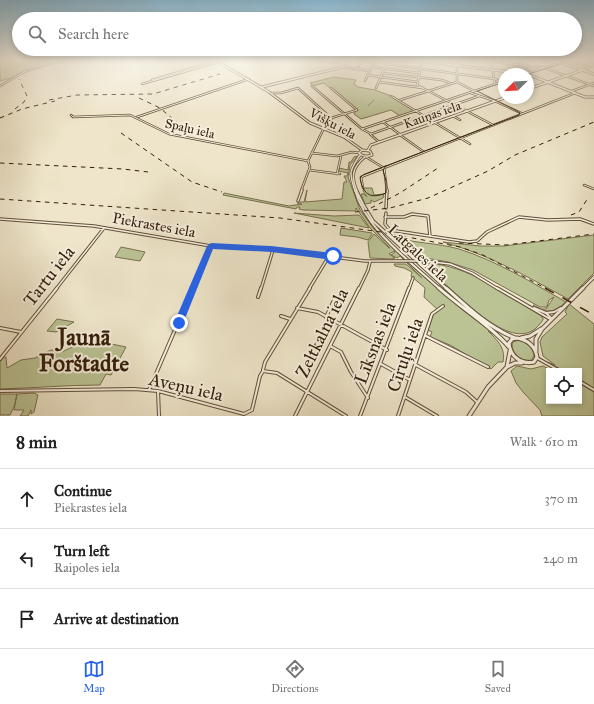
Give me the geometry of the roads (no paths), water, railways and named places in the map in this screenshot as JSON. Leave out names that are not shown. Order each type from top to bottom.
[{"type":"street","points":[[0,86],[11,79]]},
{"type":"street","points":[[142,84],[156,79]]},
{"type":"street","points":[[136,117],[248,79]]},
{"type":"street","name":"Višķu iela","points":[[250,79],[272,93],[308,122],[344,137],[362,150]]},
{"type":"street","points":[[262,87],[293,79]]},
{"type":"street","points":[[398,79],[418,82],[417,86]]},
{"type":"street","points":[[435,79],[442,80],[451,84]]},
{"type":"street","points":[[494,79],[495,84]]},
{"type":"street","points":[[542,79],[587,98],[594,97]]},
{"type":"street","points":[[534,87],[557,79]]},
{"type":"street","points":[[576,79],[594,86]]},
{"type":"street","points":[[376,88],[379,82],[417,86],[493,125]]},
{"type":"street","points":[[400,100],[457,82],[474,91],[475,94]]},
{"type":"street","points":[[362,129],[498,83]]},
{"type":"street","points":[[572,91],[594,83]]},
{"type":"street","points":[[312,86],[379,142]]},
{"type":"street","points":[[272,93],[281,93],[298,88],[331,118],[356,111],[357,109],[331,88]]},
{"type":"street","points":[[469,93],[495,101],[522,114]]},
{"type":"street","points":[[363,188],[362,176],[575,93]]},
{"type":"street","points":[[392,96],[470,144]]},
{"type":"street","points":[[370,134],[478,98],[479,96]]},
{"type":"street","name":"Kauņas iela","points":[[368,150],[369,146],[379,142],[498,100]]},
{"type":"street","name":"Spaļu iela","points":[[71,115],[73,117],[125,115],[136,117],[156,130],[169,134],[308,161]]},
{"type":"street","points":[[453,116],[460,120]]},
{"type":"street","points":[[383,121],[424,152]]},
{"type":"street","points":[[298,201],[310,167],[308,161],[324,128]]},
{"type":"street","points":[[312,153],[341,155],[352,152],[366,157],[371,156],[372,152],[362,150]]},
{"type":"street","name":"Latgales iela","points":[[362,150],[352,166],[350,176],[358,202],[367,218],[380,233],[449,297],[502,339],[509,349]]},
{"type":"street","points":[[337,174],[341,155]]},
{"type":"street","name":"Višķu iela","points":[[371,156],[373,160]]},
{"type":"street","name":"Višķu iela","points":[[366,157],[384,168]]},
{"type":"street","name":"Latgales iela","points":[[366,157],[355,166],[353,176],[363,205],[373,221],[470,310],[498,331],[515,338]]},
{"type":"street","points":[[384,168],[388,181],[386,208]]},
{"type":"street","points":[[309,170],[340,174]]},
{"type":"street","points":[[584,185],[594,189]]},
{"type":"street","points":[[386,213],[385,226],[390,230],[458,242],[477,241],[488,232],[519,217],[548,220],[580,219],[594,224]]},
{"type":"street","points":[[385,217],[404,217],[412,214],[428,216],[430,237]]},
{"type":"street","name":"Piekrastes iela","points":[[0,219],[104,228],[211,246],[273,250],[370,261],[425,261],[444,263],[467,270],[532,307]]},
{"type":"street","name":"Tartu iela","points":[[0,359],[104,228]]},
{"type":"street","points":[[149,390],[211,246]]},
{"type":"street","points":[[258,297],[273,250]]},
{"type":"street","name":"Aveņu iela","points":[[0,391],[115,388],[149,390],[214,405],[244,414],[250,412],[252,410],[265,362],[329,256]]},
{"type":"street","name":"Zeltkalna iela","points":[[295,416],[341,324],[370,261]]},
{"type":"street","points":[[469,416],[488,387],[507,367],[516,363],[533,363],[537,358],[536,338],[542,329],[594,277]]},
{"type":"street","name":"Līksnas iela","points":[[360,416],[413,278]]},
{"type":"street","points":[[326,317],[334,300]]},
{"type":"street","name":"Cīruļu iela","points":[[398,416],[426,336],[432,314],[443,306]]},
{"type":"street","points":[[532,307],[546,313],[554,312],[564,307]]},
{"type":"street","points":[[532,307],[551,320]]},
{"type":"street","points":[[297,308],[314,310],[386,350]]},
{"type":"street","points":[[546,313],[551,320]]},
{"type":"street","points":[[281,316],[290,319]]},
{"type":"street","points":[[0,328],[22,332]]},
{"type":"street","points":[[507,367],[510,341],[515,338],[530,336],[542,329]]},
{"type":"street","points":[[426,336],[488,367]]},
{"type":"street","points":[[520,338],[529,342],[536,350]]},
{"type":"street","points":[[330,346],[341,352],[351,372],[368,398]]},
{"type":"street","points":[[509,349],[515,357],[523,362]]},
{"type":"street","points":[[537,358],[555,368]]},
{"type":"street","points":[[381,364],[410,380]]},
{"type":"street","points":[[416,365],[466,392],[478,403]]},
{"type":"street","points":[[263,370],[277,373],[346,416]]},
{"type":"street","points":[[582,383],[594,390]]},
{"type":"street","points":[[158,392],[159,416]]},
{"type":"street","points":[[405,397],[437,416]]},
{"type":"waterway","points":[[368,106],[374,100]]},
{"type":"tram line","points":[[498,84],[477,91],[498,102]]},
{"type":"tram line","points":[[386,166],[519,115],[520,113],[503,104]]},
{"type":"tram line","points":[[386,166],[383,170],[386,181],[386,193],[375,196],[368,194],[363,188],[360,178],[363,175],[386,166]]},
{"type":"railway","points":[[15,109],[24,102],[27,96],[19,79]]},
{"type":"railway","points":[[49,100],[77,95],[153,94],[202,79]]},
{"type":"railway","points":[[139,98],[160,108],[189,133]]},
{"type":"railway","points":[[0,118],[22,109],[55,101]]},
{"type":"railway","points":[[355,212],[390,208],[428,198],[488,171],[515,155],[594,122]]},
{"type":"railway","points":[[121,133],[192,182],[222,192]]},
{"type":"railway","points":[[0,163],[123,169],[148,172]]},
{"type":"railway","points":[[371,208],[400,193],[438,168]]},
{"type":"railway","points":[[571,215],[579,212],[588,198]]},
{"type":"railway","points":[[0,199],[280,218],[381,232],[460,247],[483,255],[547,289]]},
{"type":"railway","points":[[459,243],[506,245],[594,234]]},
{"type":"railway","points":[[545,288],[594,315]]},
{"type":"district","name":"Jaunā Forštadte","points":[[84,350]]}]
